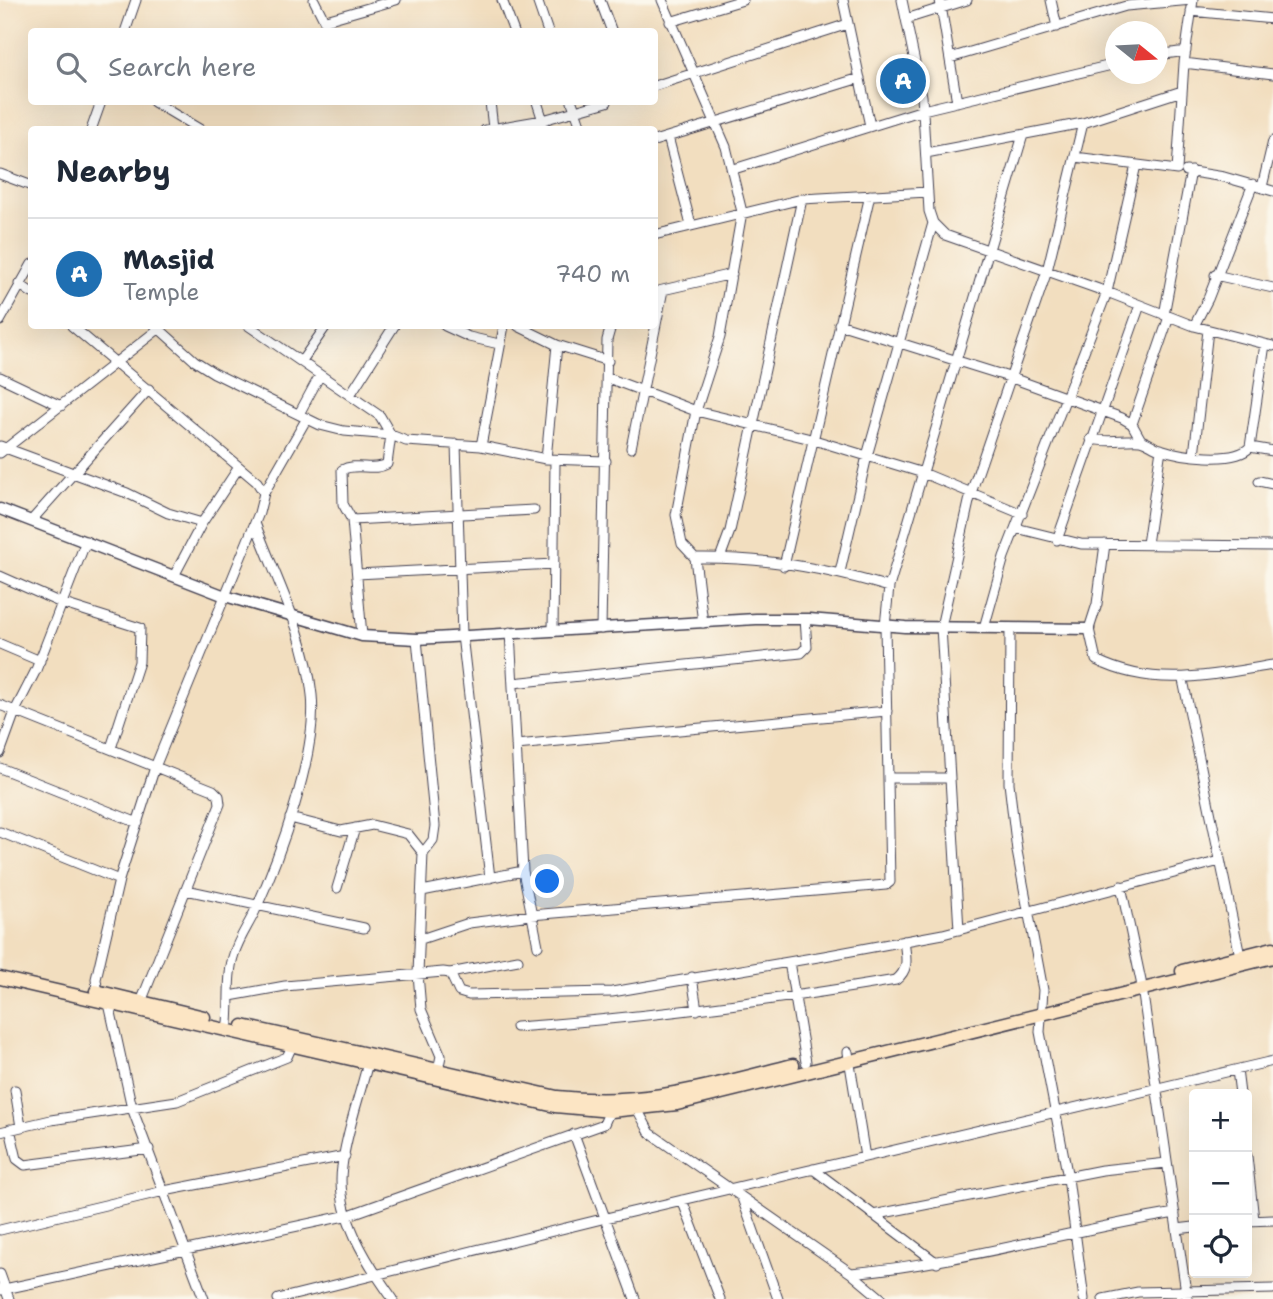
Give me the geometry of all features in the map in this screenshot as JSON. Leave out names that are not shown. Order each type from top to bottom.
[{"type":"main road","points":[[1142,985],[1273,948]]},
{"type":"main road","points":[[0,978],[141,1002],[555,1106],[612,1106],[677,1104],[849,1056],[1142,985],[1273,957]]},
{"type":"main road","points":[[0,970],[292,1046],[439,1070],[557,1097],[612,1106]]},
{"type":"main road","points":[[635,1105],[806,1062],[849,1056]]},
{"type":"street","points":[[126,28],[136,0]]},
{"type":"street","points":[[314,0],[329,28]]},
{"type":"street","points":[[326,20],[396,0]]},
{"type":"street","points":[[502,0],[512,28]]},
{"type":"street","points":[[537,0],[547,28]]},
{"type":"street","points":[[600,0],[610,28]]},
{"type":"street","points":[[662,0],[734,169],[742,212],[720,337],[695,411],[676,515],[682,544],[695,558],[703,623]]},
{"type":"street","points":[[670,22],[743,0]]},
{"type":"street","points":[[843,0],[870,126]]},
{"type":"street","points":[[840,572],[867,456],[933,223],[928,192],[923,110],[902,0]]},
{"type":"street","points":[[906,19],[941,4],[967,0]]},
{"type":"street","points":[[1051,0],[1057,27]]},
{"type":"street","points":[[950,58],[1126,6],[1193,0],[1184,63],[1177,170]]},
{"type":"street","points":[[941,4],[957,102]]},
{"type":"street","points":[[1192,11],[1273,19]]},
{"type":"street","points":[[658,85],[848,24]]},
{"type":"street","points":[[1168,53],[1186,51]]},
{"type":"street","points":[[1184,63],[1273,74]]},
{"type":"street","points":[[734,169],[923,110],[1105,66]]},
{"type":"street","points":[[658,140],[860,78]]},
{"type":"street","points":[[926,153],[1083,123],[1182,91]]},
{"type":"street","points":[[92,126],[100,105]]},
{"type":"street","points":[[159,105],[194,126]]},
{"type":"street","points":[[489,126],[490,105]]},
{"type":"street","points":[[538,105],[545,125],[598,105]]},
{"type":"street","points":[[573,105],[581,126]]},
{"type":"street","points":[[959,930],[941,627],[971,493],[1047,271],[1083,123]]},
{"type":"street","points":[[421,939],[469,923],[531,915],[886,885],[890,882],[892,873],[885,626],[889,587],[1023,135]]},
{"type":"street","points":[[668,137],[691,225]]},
{"type":"street","points":[[1194,326],[1257,186],[1273,141]]},
{"type":"street","points":[[1075,157],[1191,171],[1273,191]]},
{"type":"street","points":[[984,628],[1016,528],[1107,292],[1136,164]]},
{"type":"street","points":[[1132,424],[1167,316],[1191,171]]},
{"type":"street","points":[[0,174],[28,184]]},
{"type":"street","points":[[658,234],[802,199],[928,192]]},
{"type":"street","points":[[785,566],[811,439],[870,195]]},
{"type":"street","points":[[720,558],[730,531],[802,199]]},
{"type":"street","points":[[933,223],[944,235],[1107,292],[1194,326],[1269,345],[1250,447]]},
{"type":"street","points":[[0,321],[28,270]]},
{"type":"street","points":[[659,291],[732,274]]},
{"type":"street","points":[[1215,275],[1273,288]]},
{"type":"street","points":[[19,284],[28,290]]},
{"type":"street","points":[[1057,540],[1100,410],[1140,305]]},
{"type":"street","points":[[839,324],[1012,378],[1100,410],[1132,424],[1141,440]]},
{"type":"street","points":[[76,329],[257,482],[264,493]]},
{"type":"street","points":[[2,449],[119,363],[157,329]]},
{"type":"street","points":[[161,329],[195,360],[214,373],[303,416],[344,432],[391,435],[406,441],[481,446],[550,460],[606,461]]},
{"type":"street","points":[[256,329],[380,416],[391,435],[387,464],[379,468],[347,467],[342,470],[343,504],[352,520],[362,636]]},
{"type":"street","points":[[301,362],[324,329]]},
{"type":"street","points":[[349,395],[392,329]]},
{"type":"street","points":[[452,329],[469,337],[499,344]]},
{"type":"street","points":[[481,446],[503,329]]},
{"type":"street","points":[[524,329],[556,345],[608,361]]},
{"type":"street","points":[[601,629],[611,329]]},
{"type":"street","points":[[631,448],[644,392],[653,329]]},
{"type":"street","points":[[1194,455],[1208,330]]},
{"type":"street","points":[[553,631],[554,564],[550,460],[556,345]]},
{"type":"street","points":[[204,1299],[132,1108],[96,979],[119,880],[155,767],[255,523],[264,493],[303,416],[320,375]]},
{"type":"street","points":[[0,377],[61,406]]},
{"type":"street","points":[[608,378],[695,411],[811,439],[923,473],[1022,514]]},
{"type":"street","points":[[32,522],[149,389]]},
{"type":"street","points":[[1091,439],[1108,443],[1141,440],[1161,449],[1194,455],[1236,457],[1250,447],[1273,450]]},
{"type":"street","points":[[456,444],[462,635],[490,878]]},
{"type":"street","points":[[2,449],[74,473],[168,513],[202,523]]},
{"type":"street","points":[[1147,544],[1161,449]]},
{"type":"street","points":[[174,576],[202,523],[239,467]]},
{"type":"street","points":[[1259,481],[1273,484]]},
{"type":"street","points":[[0,509],[225,596],[362,636],[417,639],[510,632],[805,619],[885,626],[1089,629]]},
{"type":"street","points":[[352,520],[534,510]]},
{"type":"street","points":[[228,1023],[232,957],[258,904],[290,818],[309,748],[313,696],[293,616],[276,581],[255,523]]},
{"type":"street","points":[[1016,528],[1057,540],[1105,544],[1273,546]]},
{"type":"street","points":[[0,753],[16,709],[40,661],[86,541]]},
{"type":"street","points":[[1105,544],[1097,604],[1089,629],[1096,660],[1134,676],[1183,680],[1273,665]]},
{"type":"street","points":[[695,558],[720,558],[840,572],[889,587]]},
{"type":"street","points":[[357,574],[554,564]]},
{"type":"street","points":[[0,576],[61,603],[140,628],[139,662],[111,748]]},
{"type":"street","points":[[513,683],[801,653],[807,647],[805,619]]},
{"type":"street","points":[[1010,628],[1009,783],[1017,850],[1043,990],[1040,1032],[1068,1178],[1084,1299]]},
{"type":"street","points":[[510,632],[523,871],[538,946]]},
{"type":"street","points":[[417,639],[435,825],[433,840],[423,853],[418,974],[421,1009],[440,1056],[439,1070]]},
{"type":"street","points":[[0,644],[40,661]]},
{"type":"street","points":[[1183,680],[1240,956]]},
{"type":"street","points":[[0,705],[16,709],[213,790],[219,796],[220,804],[141,1002]]},
{"type":"street","points":[[516,744],[887,710]]},
{"type":"street","points":[[0,768],[138,823]]},
{"type":"street","points":[[888,778],[949,778]]},
{"type":"street","points":[[290,818],[341,831],[372,825],[408,834],[423,853]]},
{"type":"street","points":[[337,888],[355,828]]},
{"type":"street","points":[[0,832],[119,880]]},
{"type":"street","points":[[450,973],[459,992],[468,995],[612,992],[959,930],[1220,861]]},
{"type":"street","points":[[422,891],[523,871]]},
{"type":"street","points":[[1121,886],[1142,985],[1187,1295]]},
{"type":"street","points":[[186,890],[364,928]]},
{"type":"street","points":[[516,1027],[697,1010],[896,980],[904,974],[907,965],[904,941]]},
{"type":"street","points":[[230,996],[285,986],[450,973],[517,960]]},
{"type":"street","points":[[789,962],[806,1062]]},
{"type":"street","points":[[692,977],[697,1010]]},
{"type":"street","points":[[149,1150],[25,1165],[17,1159],[5,1130],[177,1101],[238,1080],[287,1058],[292,1046]]},
{"type":"street","points":[[849,1056],[865,1157]]},
{"type":"street","points":[[369,1059],[342,1168],[343,1193],[357,1243],[393,1299]]},
{"type":"street","points":[[278,1299],[606,1218],[1273,1061]]},
{"type":"street","points":[[1237,1070],[1239,1089]]},
{"type":"street","points":[[15,1090],[21,1127]]},
{"type":"street","points":[[635,1105],[650,1133],[851,1273],[882,1299]]},
{"type":"street","points":[[0,1274],[5,1293],[349,1216],[604,1124],[612,1106]]},
{"type":"street","points":[[574,1134],[635,1299]]},
{"type":"street","points":[[0,1230],[164,1191],[345,1156]]},
{"type":"street","points":[[873,1214],[1102,1170],[1167,1163]]},
{"type":"street","points":[[813,1169],[937,1263]]},
{"type":"street","points":[[742,1198],[778,1299]]},
{"type":"street","points":[[682,1200],[720,1299]]},
{"type":"street","points":[[851,1273],[937,1263],[1077,1234],[1109,1224],[1175,1213]]},
{"type":"street","points":[[1252,1220],[1273,1220]]},
{"type":"street","points":[[1177,1229],[1189,1228]]},
{"type":"street","points":[[1103,1299],[1138,1292],[1187,1295],[1267,1292]]},
{"type":"place","name":"Masjid","points":[[903,81]]}]
